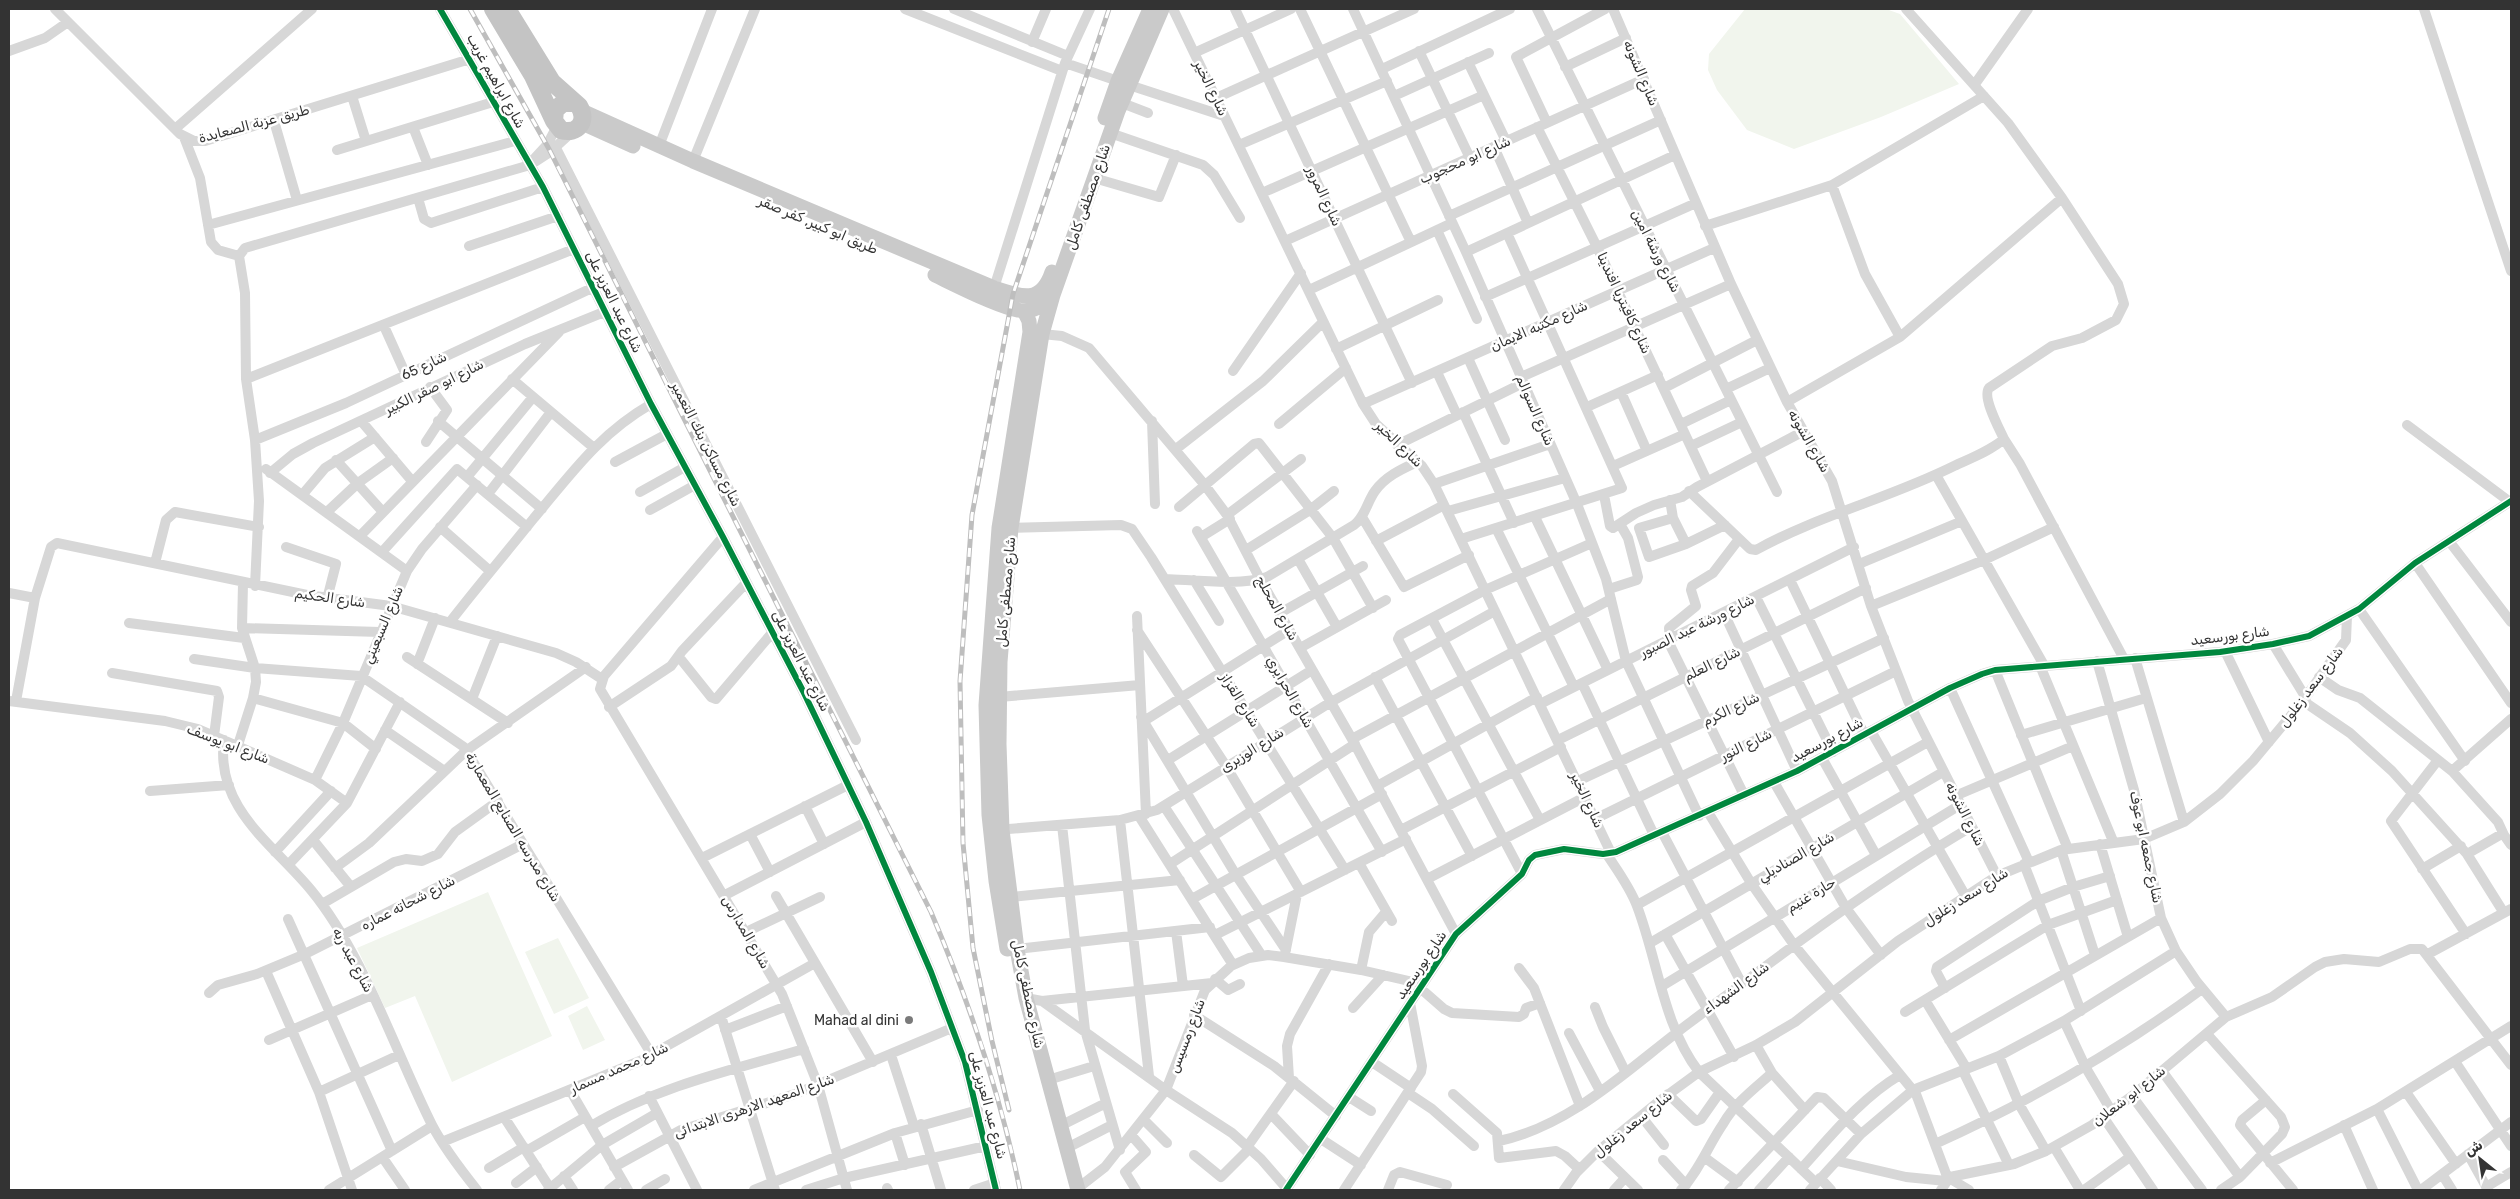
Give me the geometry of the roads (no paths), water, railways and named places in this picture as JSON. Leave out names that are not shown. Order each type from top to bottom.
[{"type":"highway","points":[[493,9],[533,76],[570,119]]},
{"type":"highway","name":"طريق ابو كبير, كفر صقر","points":[[507,9],[552,82],[570,119]]},
{"type":"main road","name":"شارع مصطفى كامل","points":[[1076,1190],[1067,1148],[1026,998],[1010,897],[996,830],[1000,662],[1011,528],[1050,290],[1150,9]]},
{"type":"main road","name":"شارع مصطفى كامل","points":[[1050,290],[1122,103],[1124,83],[1162,9]]},
{"type":"main road","name":"طريق ابو كبير, كفر صقر","points":[[570,119],[658,146],[994,288],[1022,297],[1050,290]]},
{"type":"main road","name":"طريق ابو كبير, كفر صقر","points":[[570,119],[1016,310],[1024,311]]},
{"type":"main road","points":[[1024,311],[1039,307],[1050,290]]},
{"type":"main road","name":"شارع مصطفى كامل","points":[[1024,311],[1029,321],[1030,332],[999,528],[986,705],[1006,946],[1020,1010],[1076,1190]]},
{"type":"street","name":"طريق عزبة الصعايدة","points":[[55,9],[175,129],[184,137],[194,141],[205,141],[274,121],[470,59]]},
{"type":"street","points":[[175,129],[312,9]]},
{"type":"street","name":"شارع ابراهيم غريب","points":[[440,9],[530,165]]},
{"type":"street","points":[[658,146],[712,9]]},
{"type":"street","points":[[693,161],[755,9]]},
{"type":"street","points":[[905,9],[1224,116]]},
{"type":"street","points":[[954,9],[1032,42],[1065,63]]},
{"type":"street","points":[[1032,42],[1046,9]]},
{"type":"street","points":[[994,288],[1065,63],[1090,9]]},
{"type":"street","name":"شارع الخير","points":[[1172,9],[1364,404],[1376,424],[1417,462],[1434,484],[1446,508],[1578,781],[1608,853],[1637,904],[1675,1033],[1700,1072],[1802,1169],[1815,1184],[1831,1190]]},
{"type":"street","name":"شارع المرور","points":[[1235,9],[1412,383]]},
{"type":"street","points":[[1194,53],[1291,9]]},
{"type":"street","points":[[1300,9],[1411,242]]},
{"type":"street","name":"شارع السوالم","points":[[1353,9],[1466,252],[1577,504],[1610,594],[1626,661],[1680,777],[1704,814],[1732,851],[1774,918],[1832,994],[1919,1100],[1946,1182]]},
{"type":"street","points":[[1216,98],[1414,9]]},
{"type":"street","points":[[1382,69],[1510,9]]},
{"type":"street","name":"شارع ورشة امين","points":[[1536,9],[1777,492]]},
{"type":"street","points":[[1547,123],[1516,60],[1519,54],[1605,9]]},
{"type":"street","name":"شارع الشونه","points":[[1613,9],[1714,248],[1787,402],[1832,481],[1860,564],[1871,606],[1912,708],[1997,876]]},
{"type":"street","points":[[1906,9],[2008,122],[2062,198],[2118,284],[2124,304],[2116,320],[2082,338],[2052,346],[1989,388],[1987,399],[2004,439],[2130,659],[2146,698],[2184,822]]},
{"type":"street","points":[[1975,84],[2028,9]]},
{"type":"street","points":[[2424,9],[2511,271]]},
{"type":"street","points":[[9,51],[45,38],[68,22]]},
{"type":"street","points":[[1565,67],[1626,38]]},
{"type":"street","points":[[1419,52],[1470,158]]},
{"type":"street","points":[[1394,96],[1489,53]]},
{"type":"street","points":[[1468,62],[1506,141]]},
{"type":"street","name":"شارع ابو محجوب","points":[[1285,241],[1644,79]]},
{"type":"street","points":[[1239,145],[1387,82]]},
{"type":"street","points":[[1262,193],[1484,95]]},
{"type":"street","points":[[352,96],[366,141]]},
{"type":"street","points":[[1705,226],[1832,184],[1984,96]]},
{"type":"street","points":[[337,150],[494,102]]},
{"type":"street","points":[[1122,103],[1148,113]]},
{"type":"street","points":[[255,586],[259,527],[256,460],[246,379],[244,293],[239,256],[245,248],[530,165],[556,148],[570,119]]},
{"type":"street","points":[[530,165],[570,119]]},
{"type":"street","points":[[1309,290],[1437,230],[1451,220],[1512,188],[1661,120]]},
{"type":"street","points":[[274,121],[297,200]]},
{"type":"street","points":[[413,126],[428,165]]},
{"type":"street","name":"شارع كافيتريا افندينا","points":[[1537,127],[1597,247],[1707,481]]},
{"type":"street","points":[[1110,133],[1203,164],[1211,171],[1240,218]]},
{"type":"street","points":[[184,137],[200,178],[210,242],[214,248],[239,256]]},
{"type":"street","points":[[208,225],[515,141]]},
{"type":"street","points":[[1494,147],[1528,223]]},
{"type":"street","name":"شارع مساكن بنك التعمير","points":[[556,148],[856,740]]},
{"type":"street","points":[[1094,178],[1158,198],[1162,194],[1176,155]]},
{"type":"street","points":[[1466,252],[1675,155]]},
{"type":"street","name":"شارع عبد العزيز على","points":[[530,165],[558,216],[651,404],[723,537],[866,822],[931,972],[965,1062],[996,1187]]},
{"type":"street","points":[[1832,184],[1862,268],[1900,337]]},
{"type":"street","points":[[418,198],[424,219],[430,223],[543,187]]},
{"type":"street","points":[[1787,402],[1900,337],[2062,198]]},
{"type":"street","points":[[1485,297],[1696,203]]},
{"type":"street","points":[[469,246],[558,216]]},
{"type":"street","points":[[1437,230],[1477,319]]},
{"type":"street","points":[[1461,539],[1577,504],[1620,489],[1622,486],[1507,233]]},
{"type":"street","name":"شارع مكتبه الايمان","points":[[1364,404],[1714,248]]},
{"type":"street","points":[[246,379],[384,326],[574,249]]},
{"type":"street","points":[[1233,371],[1301,273]]},
{"type":"street","points":[[1397,445],[1487,400],[1564,358],[1731,284]]},
{"type":"street","name":"شارع 65","points":[[255,440],[346,404],[406,374],[592,288]]},
{"type":"street","points":[[1336,349],[1438,300]]},
{"type":"street","name":"شارع ابو صقر الكبير","points":[[270,473],[304,448],[362,422],[430,387],[604,312]]},
{"type":"street","points":[[1176,450],[1263,381],[1323,322]]},
{"type":"street","points":[[384,326],[406,374]]},
{"type":"street","points":[[360,536],[455,436],[561,329]]},
{"type":"street","name":"شارع المحلج","points":[[1042,334],[1062,336],[1089,348],[1204,484],[1228,517],[1260,579],[1380,790],[1456,934]]},
{"type":"street","points":[[1664,388],[1757,340]]},
{"type":"street","points":[[1468,358],[1505,440]]},
{"type":"street","points":[[1279,424],[1346,368]]},
{"type":"street","points":[[1726,389],[1770,368]]},
{"type":"street","points":[[1437,372],[1487,466],[1514,523]]},
{"type":"street","points":[[1586,407],[1658,376]]},
{"type":"street","points":[[512,379],[594,448]]},
{"type":"street","points":[[426,442],[447,408],[430,387]]},
{"type":"street","points":[[1620,392],[1647,451]]},
{"type":"street","points":[[467,477],[533,397]]},
{"type":"street","points":[[1614,466],[1647,451],[1731,400]]},
{"type":"street","points":[[450,622],[490,571],[594,448],[619,425],[651,404]]},
{"type":"street","points":[[488,494],[551,412]]},
{"type":"street","points":[[438,421],[481,460],[542,509]]},
{"type":"street","points":[[362,422],[412,481]]},
{"type":"street","points":[[1152,422],[1155,504]]},
{"type":"street","points":[[1691,446],[1742,422]]},
{"type":"street","points":[[2407,425],[2511,502]]},
{"type":"street","points":[[1604,495],[1610,526],[1613,528],[1644,509],[1682,497],[1707,481],[1804,431]]},
{"type":"street","points":[[615,462],[667,434]]},
{"type":"street","points":[[303,494],[320,472],[336,460],[375,437]]},
{"type":"street","points":[[1689,491],[1750,549],[1759,548],[1842,512],[1936,475],[1988,450],[2004,439]]},
{"type":"street","points":[[1179,507],[1204,484],[1254,444],[1260,444],[1333,538],[1373,608]]},
{"type":"street","points":[[1434,484],[1550,444]]},
{"type":"street","points":[[328,512],[358,483],[393,458]]},
{"type":"street","points":[[1228,517],[1301,459]]},
{"type":"street","points":[[256,460],[270,473],[303,494],[407,571]]},
{"type":"street","points":[[336,460],[383,512]]},
{"type":"street","points":[[1166,579],[1226,581],[1260,579],[1298,559],[1354,525],[1362,517],[1381,484],[1397,472],[1417,462]]},
{"type":"street","points":[[640,492],[685,467]]},
{"type":"street","points":[[382,552],[456,470],[527,527]]},
{"type":"street","points":[[1936,475],[2043,667],[2113,842]]},
{"type":"street","points":[[1376,541],[1446,508],[1502,496],[1565,478]]},
{"type":"street","name":"شارع السبعيني","points":[[315,780],[343,722],[407,571],[440,527],[477,485]]},
{"type":"street","points":[[650,510],[695,485]]},
{"type":"street","points":[[1246,550],[1310,510],[1334,491]]},
{"type":"street","points":[[1670,500],[1674,518],[1686,544]]},
{"type":"street","name":"شارع بورسعيد","points":[[1287,1190],[1456,934],[1522,874],[1529,860],[1545,852],[1564,849],[1608,853],[1658,834],[1774,782],[1950,688],[1995,670],[2224,651],[2273,644],[2309,636],[2359,609],[2415,564],[2511,502]]},
{"type":"street","points":[[155,563],[166,520],[170,514],[175,512],[259,527]]},
{"type":"street","name":"شارع الحرايري","points":[[1228,517],[1199,534],[1382,852]]},
{"type":"street","points":[[1362,517],[1400,584],[1404,587],[1410,586],[1468,555]]},
{"type":"street","points":[[1534,517],[1608,670]]},
{"type":"street","points":[[1674,518],[1639,528],[1647,555],[1653,557],[1686,544],[1725,525]]},
{"type":"street","points":[[1860,564],[1962,521]]},
{"type":"street","name":"شارع القزاز","points":[[1011,528],[1121,524],[1130,526],[1166,579],[1345,870]]},
{"type":"street","points":[[1170,864],[1329,761],[1353,742],[1396,715],[1582,615],[1610,594],[1638,579],[1628,538],[1620,524]]},
{"type":"street","points":[[440,527],[490,571]]},
{"type":"street","points":[[1871,606],[1984,560],[2054,527]]},
{"type":"street","points":[[1496,528],[1548,633],[1599,720],[1637,798],[1686,877],[1742,984]]},
{"type":"street","points":[[602,679],[723,537]]},
{"type":"street","points":[[1739,539],[1713,573],[1692,586],[1691,590],[1696,606],[1669,628],[1669,640],[1744,795]]},
{"type":"street","points":[[2449,541],[2511,622]]},
{"type":"street","name":"شارع الحكيم","points":[[35,598],[51,547],[57,543],[255,586],[391,606],[556,653],[586,667],[602,679]]},
{"type":"street","points":[[1522,874],[1398,641],[1399,637],[1485,590],[1592,543]]},
{"type":"street","points":[[286,547],[336,564],[327,598]]},
{"type":"street","name":"شارع ورشة عبد الصبور","points":[[1192,899],[1357,808],[1421,762],[1489,724],[1539,700],[1578,685],[1854,547]]},
{"type":"street","points":[[1298,559],[1337,627]]},
{"type":"street","points":[[2415,564],[2511,703]]},
{"type":"street","points":[[1280,613],[1363,566]]},
{"type":"street","points":[[1194,580],[1218,621]]},
{"type":"street","points":[[1790,580],[1846,696],[1867,732],[1889,763],[1966,895]]},
{"type":"street","points":[[238,745],[253,698],[255,668],[243,633],[243,583]]},
{"type":"street","points":[[609,707],[671,666],[682,651],[746,583]]},
{"type":"street","name":"شارع العلم","points":[[1017,949],[1176,931],[1212,931],[1240,923],[1382,852],[1446,807],[1514,772],[1599,720],[1866,588]]},
{"type":"street","points":[[9,593],[35,598],[12,701]]},
{"type":"street","points":[[1756,597],[1833,752]]},
{"type":"street","points":[[1300,648],[1386,600]]},
{"type":"street","points":[[2359,609],[2465,761]]},
{"type":"street","name":"شارع الوزيرى","points":[[996,830],[1120,820],[1143,815],[1164,806],[1331,702],[1495,611]]},
{"type":"street","points":[[1724,613],[1797,770]]},
{"type":"street","points":[[1137,616],[1143,719],[1143,815],[1170,864],[1234,964]]},
{"type":"street","name":"شارع سعد زغلول","points":[[1564,1190],[1579,1169],[1598,1151],[1668,1094],[1700,1072],[1734,1057],[1795,1022],[1881,955],[1966,895],[1997,876],[2065,849],[2144,839],[2184,822],[2220,794],[2269,742],[2304,699],[2346,640],[2347,616]]},
{"type":"street","points":[[417,664],[435,618]]},
{"type":"street","points":[[1432,619],[1540,820]]},
{"type":"street","points":[[129,623],[243,633],[380,632]]},
{"type":"street","points":[[1137,630],[1226,766],[1278,852],[1299,893],[1285,954]]},
{"type":"street","points":[[1143,719],[1181,698],[1289,630]]},
{"type":"street","points":[[679,657],[711,697],[716,699],[772,633]]},
{"type":"street","points":[[472,699],[497,636]]},
{"type":"street","name":"شارع الكرم","points":[[1578,781],[1884,638]]},
{"type":"street","points":[[2273,644],[2304,699],[2365,745],[2413,793],[2464,850],[2508,911],[2428,954],[2511,1065]]},
{"type":"street","points":[[2224,651],[2269,742]]},
{"type":"street","points":[[407,658],[508,723]]},
{"type":"street","name":"شارع مدرسه الصنايع المعمارية","points":[[194,659],[255,668],[361,676],[467,750],[652,1055]]},
{"type":"street","name":"شارع جمعه ابو عوف","points":[[2097,661],[2134,790],[2161,918],[2176,951],[2202,989],[2226,1017]]},
{"type":"street","points":[[335,868],[369,843],[443,770],[467,750],[586,667]]},
{"type":"street","points":[[1168,760],[1312,670]]},
{"type":"street","points":[[1995,670],[2033,763],[2065,849],[2073,887],[2095,955]]},
{"type":"street","name":"شارع النور","points":[[1595,818],[1896,671]]},
{"type":"street","name":"شارع عبد ربه","points":[[112,672],[217,691],[219,697],[219,738],[222,765],[244,817],[322,904],[342,937],[372,995],[432,1126],[477,1190]]},
{"type":"street","points":[[1375,677],[1472,856]]},
{"type":"street","points":[[2319,677],[2338,690],[2360,698],[2452,771],[2498,822],[2511,845]]},
{"type":"street","name":"شارع المدارس","points":[[602,679],[599,685],[609,707],[702,858],[787,1006],[818,1085],[847,1190]]},
{"type":"street","points":[[999,697],[1140,685]]},
{"type":"street","points":[[1950,688],[1992,780],[2026,863],[2038,901],[2081,1011]]},
{"type":"street","points":[[253,698],[343,722],[376,749]]},
{"type":"street","points":[[2021,735],[2146,698]]},
{"type":"street","name":"شارع ابو يوسف","points":[[12,701],[165,721],[238,745],[315,780],[347,803]]},
{"type":"street","points":[[288,865],[347,803],[400,702]]},
{"type":"street","points":[[1143,719],[1285,954]]},
{"type":"street","points":[[2452,771],[2511,719]]},
{"type":"street","points":[[385,730],[443,770]]},
{"type":"street","points":[[1637,904],[1928,742]]},
{"type":"street","name":"حارة غنيم","points":[[1662,986],[1926,825],[1957,800],[1992,780],[2074,746]]},
{"type":"street","points":[[1822,758],[1876,855]]},
{"type":"street","points":[[2438,760],[2391,821],[2466,934]]},
{"type":"street","name":"شارع الصناديلي","points":[[1650,943],[1943,772]]},
{"type":"street","points":[[1774,782],[1846,908],[1881,955]]},
{"type":"street","points":[[150,791],[229,784]]},
{"type":"street","points":[[702,858],[848,785]]},
{"type":"street","points":[[275,852],[331,791]]},
{"type":"street","points":[[1428,879],[1585,797]]},
{"type":"street","points":[[322,904],[394,862],[406,859],[422,861],[438,854],[455,832],[498,802]]},
{"type":"street","points":[[805,806],[824,844]]},
{"type":"street","points":[[1164,806],[1262,956]]},
{"type":"street","points":[[1120,820],[1149,1076]]},
{"type":"street","points":[[724,896],[866,822]]},
{"type":"street","points":[[1062,825],[1085,1030],[1120,1150]]},
{"type":"street","name":"شارع الشهداء","points":[[1499,1141],[1528,1133],[1580,1106],[1794,945],[1938,846],[1971,827]]},
{"type":"street","points":[[750,834],[770,872]]},
{"type":"street","points":[[2422,869],[2504,835]]},
{"type":"street","points":[[313,840],[351,887]]},
{"type":"street","name":"شارع شحاته عماره","points":[[209,992],[218,985],[266,971],[342,937],[523,844]]},
{"type":"street","points":[[2100,844],[2128,937]]},
{"type":"street","points":[[1359,864],[1389,916],[1369,932],[1361,970]]},
{"type":"street","points":[[1945,988],[1937,974],[1937,967],[2038,901],[2073,887],[2110,876]]},
{"type":"street","points":[[1010,897],[1180,880]]},
{"type":"street","points":[[776,896],[873,1062]]},
{"type":"street","points":[[746,932],[820,897]]},
{"type":"street","points":[[1905,1012],[2048,925],[2117,900]]},
{"type":"street","points":[[1949,1040],[2161,918]]},
{"type":"street","points":[[288,920],[305,954],[392,1152]]},
{"type":"street","points":[[1176,931],[1183,986]]},
{"type":"street","points":[[1665,934],[1734,1057]]},
{"type":"street","name":"شارع ابو شعلان","points":[[1946,1182],[2009,1165],[2050,1149],[2108,1115],[2226,1017],[2272,996],[2325,962],[2344,959],[2379,962],[2414,948],[2422,949],[2428,954]]},
{"type":"street","points":[[1815,1184],[1861,1134],[1912,1090],[1999,1056],[2081,1011],[2176,951]]},
{"type":"street","name":"شارع رمسيس","points":[[1076,1190],[1105,1167],[1132,1136],[1166,1090],[1205,990],[1234,964],[1250,958],[1285,954],[1383,975],[1421,986]]},
{"type":"street","name":"شارع محمد مسمار","points":[[442,1142],[652,1055],[815,963]]},
{"type":"street","points":[[1194,1155],[1221,1177],[1248,1148],[1292,1080],[1288,1046],[1290,1034],[1329,964]]},
{"type":"street","points":[[1519,968],[1531,983],[1540,1003],[1580,1106]]},
{"type":"street","points":[[266,971],[319,1092],[352,1190]]},
{"type":"street","points":[[1353,1008],[1383,975]]},
{"type":"street","points":[[1026,998],[1042,1001],[1213,981],[1228,990],[1240,984]]},
{"type":"street","points":[[1421,986],[1444,1009],[1457,1014],[1519,1017],[1524,1014],[1526,1008],[1540,1003]]},
{"type":"street","points":[[1935,1144],[2020,1104],[2086,1068],[2144,1031],[2202,989]]},
{"type":"street","points":[[269,1040],[372,995]]},
{"type":"street","points":[[1925,1000],[1965,1070],[2009,1165]]},
{"type":"street","points":[[1042,1001],[1085,1030],[1166,1090],[1232,1133],[1287,1190]]},
{"type":"street","points":[[1344,1190],[1421,1072],[1422,1066],[1410,1003]]},
{"type":"street","points":[[726,1030],[787,1006]]},
{"type":"street","points":[[1596,1006],[1603,1027],[1625,1071]]},
{"type":"street","points":[[1194,1015],[1292,1080],[1336,1116]]},
{"type":"street","points":[[721,1016],[774,1186]]},
{"type":"street","points":[[2064,1020],[2108,1115],[2130,1157],[2153,1190]]},
{"type":"street","points":[[2270,1163],[2377,1109],[2456,1062],[2511,1026]]},
{"type":"street","name":"شارع المعهد الازهرى الابتدائى","points":[[614,1166],[669,1135],[818,1085],[952,1028]]},
{"type":"street","points":[[1569,1033],[1600,1090]]},
{"type":"street","points":[[2207,1034],[2281,1117],[2285,1127],[2282,1134],[2240,1177],[2221,1190]]},
{"type":"street","points":[[1756,1045],[1772,1073],[1805,1110]]},
{"type":"street","points":[[591,1126],[613,1112],[649,1096],[804,1048]]},
{"type":"street","points":[[319,1092],[399,1055]]},
{"type":"street","points":[[891,1055],[941,1190]]},
{"type":"street","points":[[1999,1056],[2020,1104],[2080,1190]]},
{"type":"street","points":[[1372,1062],[1410,1090],[1474,1146]]},
{"type":"street","points":[[2456,1062],[2511,1146]]},
{"type":"street","points":[[1048,1080],[1094,1066]]},
{"type":"street","points":[[2162,1071],[2240,1177]]},
{"type":"street","points":[[1664,1160],[1683,1187],[1735,1106],[1772,1073]]},
{"type":"street","points":[[1802,1169],[1846,1120],[1883,1086],[1900,1075]]},
{"type":"street","points":[[570,1090],[628,1190]]},
{"type":"street","points":[[1668,1094],[1694,1120],[1700,1120],[1720,1092]]},
{"type":"street","points":[[2406,1092],[2456,1164]]},
{"type":"street","points":[[1454,1094],[1497,1133],[1499,1141],[1497,1155],[1500,1159],[1556,1151],[1565,1156],[1579,1169]]},
{"type":"street","points":[[649,1096],[697,1190]]},
{"type":"street","points":[[2132,1096],[2202,1190]]},
{"type":"street","points":[[1349,1097],[1371,1111]]},
{"type":"street","points":[[1728,1190],[1738,1182],[1817,1097],[1822,1097],[1861,1134]]},
{"type":"street","points":[[2266,1100],[2240,1123],[2262,1154],[2293,1190]]},
{"type":"street","points":[[1060,1126],[1106,1103]]},
{"type":"street","points":[[2377,1109],[2420,1190],[2511,1122]]},
{"type":"street","points":[[754,1190],[774,1186],[838,1156],[895,1133],[918,1125],[978,1110]]},
{"type":"street","points":[[504,1117],[549,1189],[602,1145],[657,1113]]},
{"type":"street","points":[[1271,1114],[1310,1155]]},
{"type":"street","points":[[1641,1116],[1664,1145]]},
{"type":"street","points":[[489,1168],[585,1117]]},
{"type":"street","points":[[1144,1120],[1167,1144]]},
{"type":"street","points":[[1067,1148],[1112,1125]]},
{"type":"street","points":[[2344,1125],[2373,1190]]},
{"type":"street","points":[[329,1190],[432,1126]]},
{"type":"street","points":[[895,1133],[906,1165]]},
{"type":"street","points":[[1132,1136],[1146,1152],[1125,1172],[1136,1190]]},
{"type":"street","points":[[1321,1139],[1361,1165]]},
{"type":"street","points":[[806,1190],[844,1178],[986,1146]]},
{"type":"street","points":[[1598,1151],[1624,1179],[1638,1190]]},
{"type":"street","points":[[2468,1154],[2487,1189],[2511,1172]]},
{"type":"street","points":[[1704,1157],[1738,1182]]},
{"type":"street","points":[[1759,1190],[1789,1157]]},
{"type":"street","points":[[2084,1190],[2130,1157]]},
{"type":"street","points":[[383,1158],[405,1190]]},
{"type":"street","points":[[1837,1161],[1899,1175],[1946,1182],[1969,1190]]},
{"type":"street","points":[[516,1182],[537,1167]]},
{"type":"street","points":[[1388,1190],[1394,1175],[1400,1172],[1447,1185]]},
{"type":"street","points":[[2442,1174],[2452,1190]]},
{"type":"street","points":[[564,1176],[573,1190]]},
{"type":"street","points":[[646,1190],[666,1179]]},
{"type":"street","points":[[1614,1190],[1624,1179]]},
{"type":"street","points":[[609,1190],[622,1180]]},
{"type":"street","points":[[974,1190],[996,1187]]},
{"type":"railway","points":[[470,9],[549,149],[931,912],[959,981],[983,1049],[1003,1119],[1020,1190]]},
{"type":"railway","points":[[1009,1110],[992,1041],[973,948],[963,843],[960,681],[972,515],[1013,294],[1109,9]]},
{"type":"place","name":"Mahad al dini","points":[[909,1020]]}]
